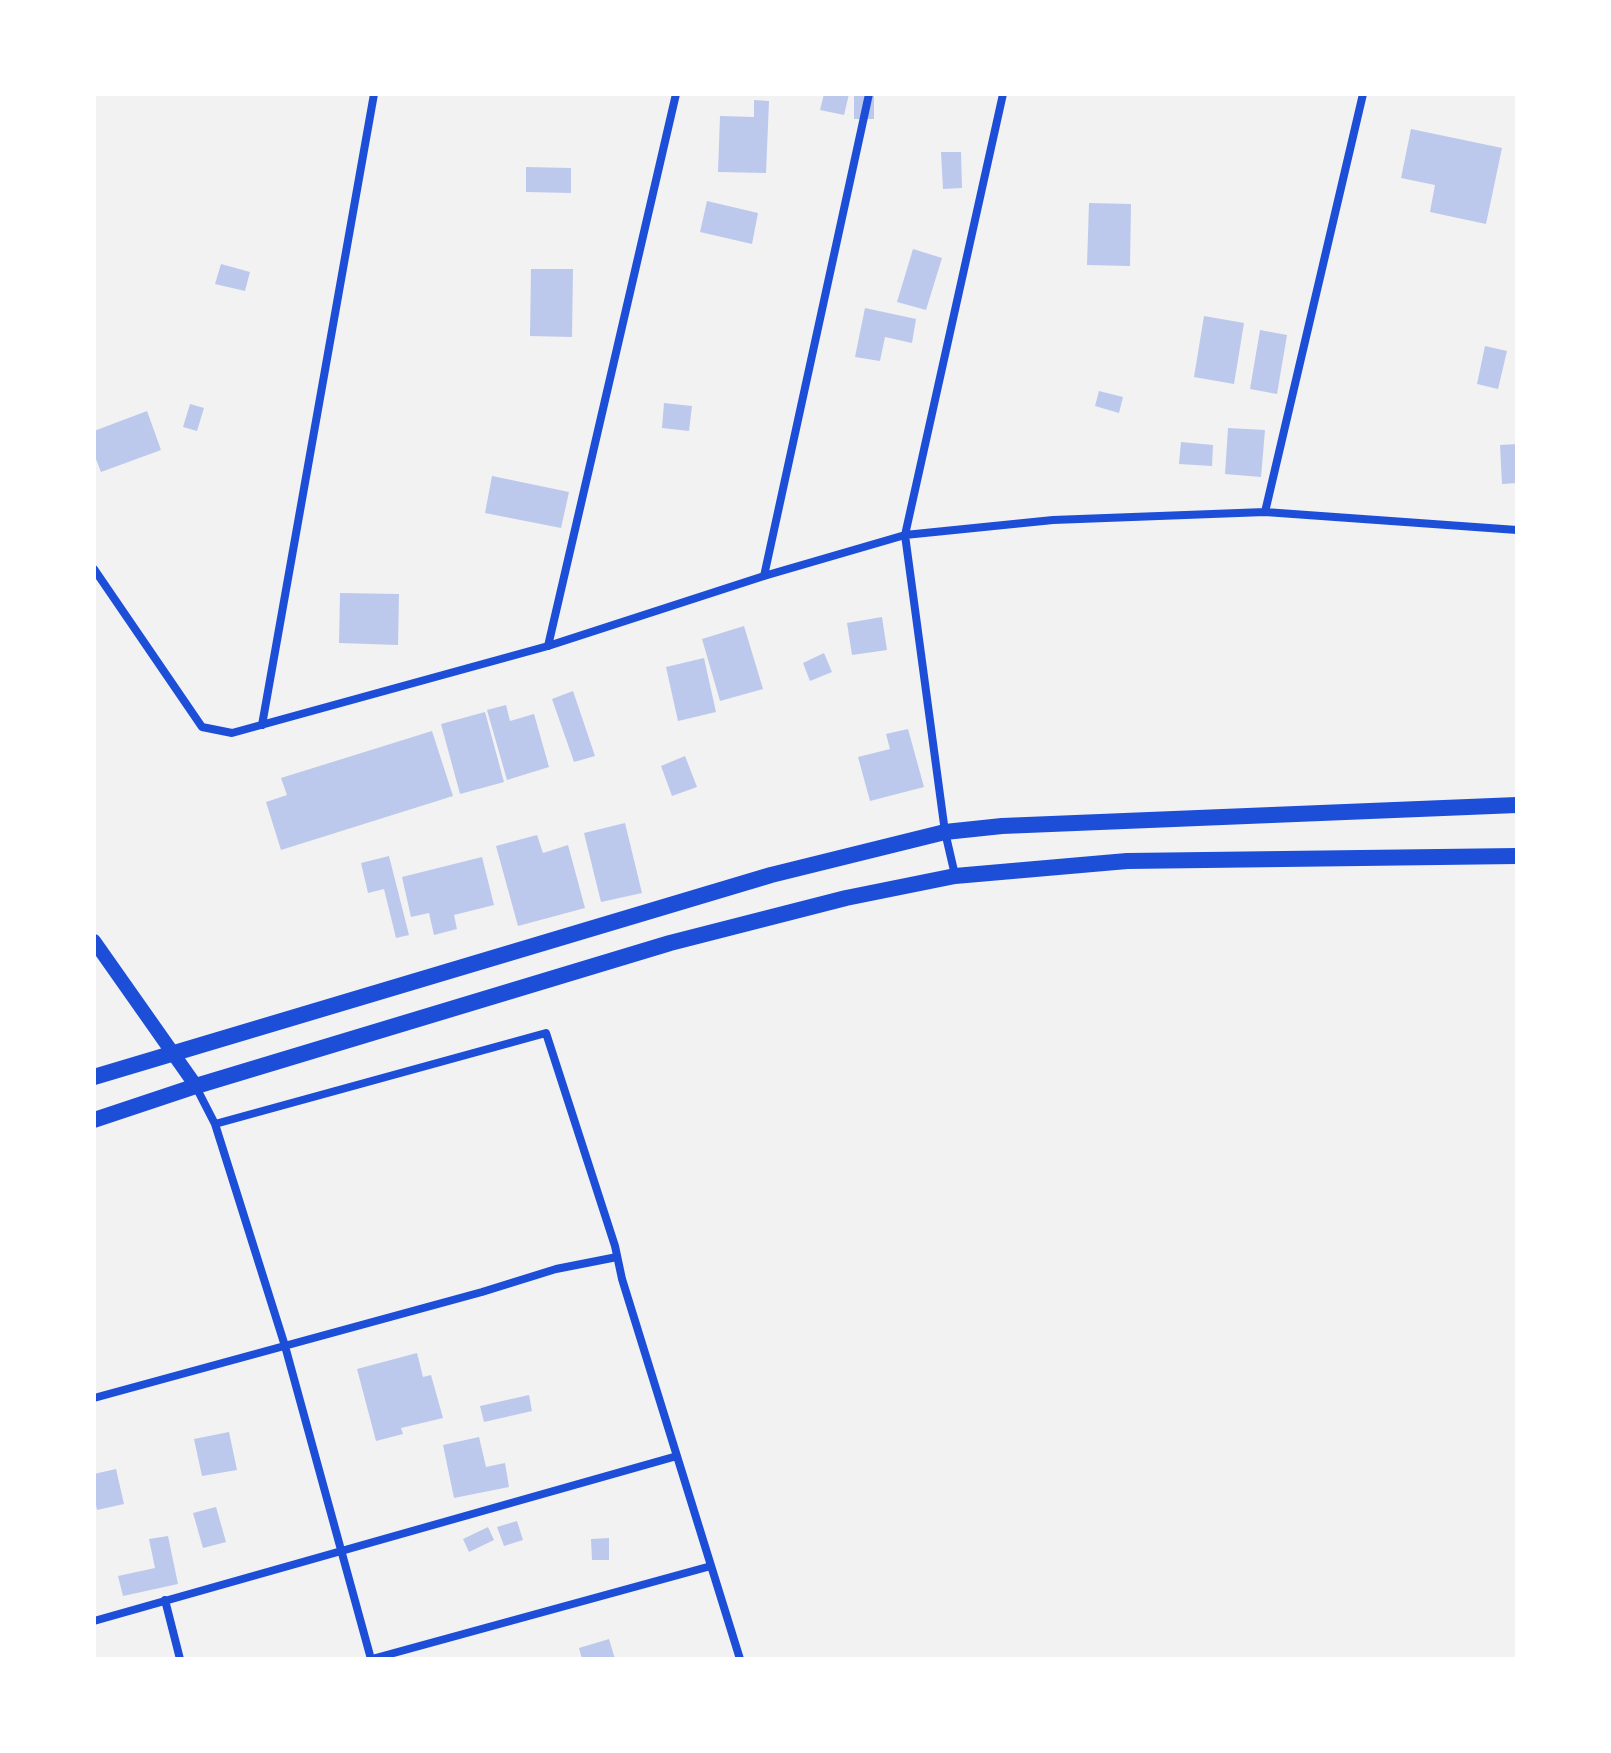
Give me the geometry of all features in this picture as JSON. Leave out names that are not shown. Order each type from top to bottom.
[{"type":"main road","points":[[94,1077],[771,875],[945,832],[1002,826],[1517,805]]},
{"type":"main road","points":[[94,1120],[196,1086],[670,943],[846,898],[955,876],[1127,861],[1517,856]]},
{"type":"street","points":[[262,725],[374,94]]},
{"type":"street","points":[[548,646],[676,94]]},
{"type":"street","points":[[764,576],[869,94]]},
{"type":"street","points":[[955,876],[945,832],[905,535],[1003,94]]},
{"type":"street","points":[[1265,512],[1363,94]]},
{"type":"street","points":[[94,569],[202,727],[232,733],[548,646],[764,576],[905,535],[1053,520],[1265,512],[1517,530]]},
{"type":"street","points":[[94,941],[196,1086],[215,1124],[285,1346],[372,1659],[711,1566]]},
{"type":"street","points":[[215,1124],[546,1033],[740,1659]]},
{"type":"street","points":[[94,1398],[556,1269],[617,1257]]},
{"type":"street","points":[[94,1621],[677,1456]]},
{"type":"street","points":[[165,1600],[180,1659]]},
{"type":"building","points":[[824,94],[849,94],[844,115],[820,110]]},
{"type":"building","points":[[854,94],[874,94],[874,119],[854,119]]},
{"type":"building","points":[[754,100],[769,101],[766,173],[718,172],[720,116],[754,117]]},
{"type":"building","points":[[1411,129],[1502,148],[1486,224],[1430,212],[1435,185],[1401,178]]},
{"type":"building","points":[[941,152],[961,152],[962,188],[943,189]]},
{"type":"building","points":[[526,167],[571,168],[571,193],[526,192]]},
{"type":"building","points":[[707,201],[758,213],[752,244],[700,232]]},
{"type":"building","points":[[1089,203],[1131,204],[1130,266],[1087,265]]},
{"type":"building","points":[[913,249],[942,258],[926,310],[897,302]]},
{"type":"building","points":[[221,264],[250,272],[245,291],[215,284]]},
{"type":"building","points":[[531,269],[573,269],[572,337],[530,336]]},
{"type":"building","points":[[865,308],[916,319],[912,343],[885,337],[880,361],[855,357]]},
{"type":"building","points":[[1204,316],[1244,323],[1234,384],[1194,377]]},
{"type":"building","points":[[1260,330],[1287,335],[1277,394],[1250,389]]},
{"type":"building","points":[[1485,346],[1507,351],[1498,389],[1477,384]]},
{"type":"building","points":[[1099,391],[1123,397],[1119,413],[1095,406]]},
{"type":"building","points":[[664,403],[692,406],[689,431],[662,428]]},
{"type":"building","points":[[190,404],[204,408],[197,431],[183,427]]},
{"type":"building","points":[[147,411],[161,450],[101,472],[94,454],[94,431]]},
{"type":"building","points":[[1228,428],[1265,430],[1261,477],[1225,474]]},
{"type":"building","points":[[1181,442],[1213,445],[1212,466],[1179,464]]},
{"type":"building","points":[[1517,444],[1517,483],[1502,484],[1500,445]]},
{"type":"building","points":[[492,476],[569,492],[561,528],[485,513]]},
{"type":"building","points":[[340,593],[399,594],[398,645],[339,643]]},
{"type":"building","points":[[882,617],[887,650],[852,655],[847,623]]},
{"type":"building","points":[[744,626],[763,689],[720,701],[702,639]]},
{"type":"building","points":[[824,653],[832,672],[810,681],[803,663]]},
{"type":"building","points":[[704,658],[716,712],[678,721],[666,667]]},
{"type":"building","points":[[573,691],[595,756],[574,762],[552,699]]},
{"type":"building","points":[[506,705],[510,721],[534,714],[549,767],[507,780],[487,710]]},
{"type":"building","points":[[485,712],[504,782],[460,794],[441,724]]},
{"type":"building","points":[[908,729],[924,787],[870,801],[858,757],[890,749],[886,734]]},
{"type":"building","points":[[432,731],[453,796],[281,850],[266,802],[287,795],[281,778]]},
{"type":"building","points":[[685,756],[697,787],[672,796],[661,766]]},
{"type":"building","points":[[625,823],[642,893],[601,902],[584,833]]},
{"type":"building","points":[[537,835],[543,853],[568,845],[585,908],[518,926],[496,846]]},
{"type":"building","points":[[389,856],[409,935],[396,938],[384,889],[368,893],[361,863]]},
{"type":"building","points":[[482,857],[494,905],[454,915],[457,929],[434,935],[429,913],[411,917],[402,877]]},
{"type":"building","points":[[417,1353],[423,1377],[431,1375],[443,1418],[401,1428],[403,1434],[376,1441],[357,1369]]},
{"type":"building","points":[[529,1395],[532,1411],[484,1422],[480,1406]]},
{"type":"building","points":[[229,1432],[237,1470],[202,1476],[194,1439]]},
{"type":"building","points":[[479,1437],[486,1467],[505,1463],[509,1487],[454,1498],[443,1445]]},
{"type":"building","points":[[116,1469],[124,1504],[97,1510],[94,1474]]},
{"type":"building","points":[[216,1507],[226,1542],[203,1548],[193,1513]]},
{"type":"building","points":[[517,1521],[523,1540],[504,1546],[497,1527]]},
{"type":"building","points":[[488,1527],[494,1540],[469,1552],[463,1539]]},
{"type":"building","points":[[168,1536],[178,1584],[123,1596],[118,1576],[155,1568],[149,1539]]},
{"type":"building","points":[[609,1538],[609,1560],[592,1560],[591,1539]]},
{"type":"building","points":[[609,1639],[615,1659],[582,1659],[579,1648]]}]
